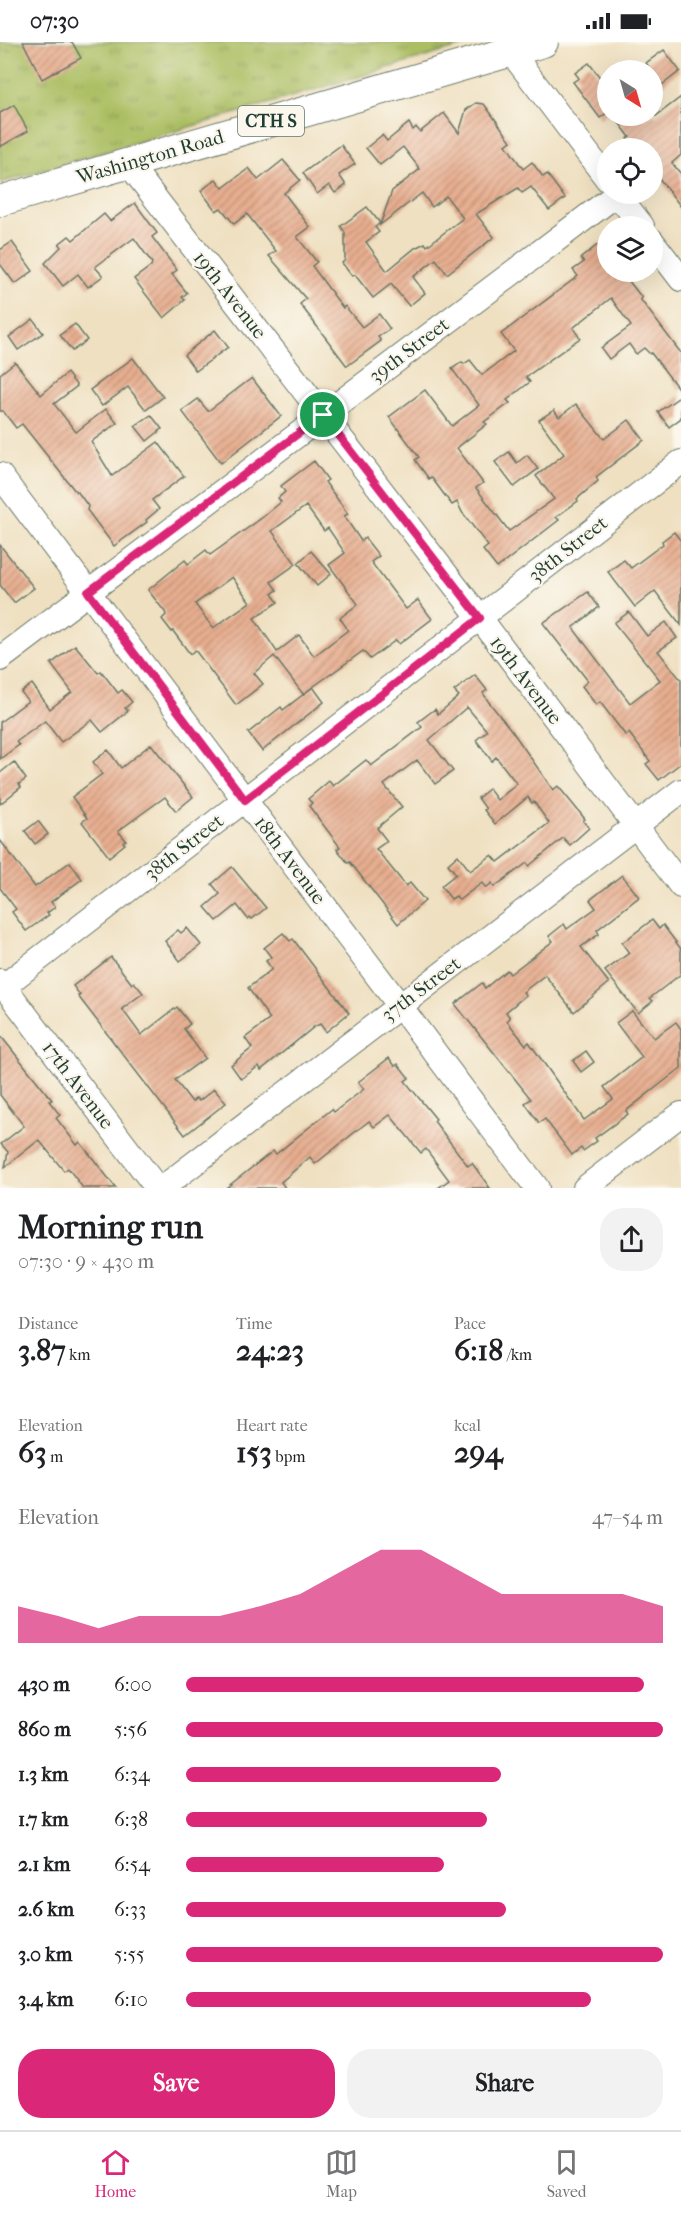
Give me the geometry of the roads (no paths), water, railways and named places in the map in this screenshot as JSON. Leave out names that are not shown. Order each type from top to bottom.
[{"type":"main road","name":"Washington Road","points":[[0,201],[543,42]]},
{"type":"street","points":[[511,52],[597,165]]},
{"type":"street","name":"19th Avenue","points":[[128,163],[480,618],[681,886]]},
{"type":"street","name":"39th Street","points":[[0,658],[604,204]]},
{"type":"street","points":[[625,204],[634,216]]},
{"type":"street","points":[[663,255],[681,279]]},
{"type":"street","name":"38th Street","points":[[1,985],[245,800],[681,462]]},
{"type":"street","name":"18th Avenue","points":[[0,475],[537,1188]]},
{"type":"street","name":"37th Street","points":[[162,1188],[681,790]]},
{"type":"street","name":"17th Avenue","points":[[1,985],[157,1188]]},
{"type":"street","points":[[585,1188],[681,1114]]}]
